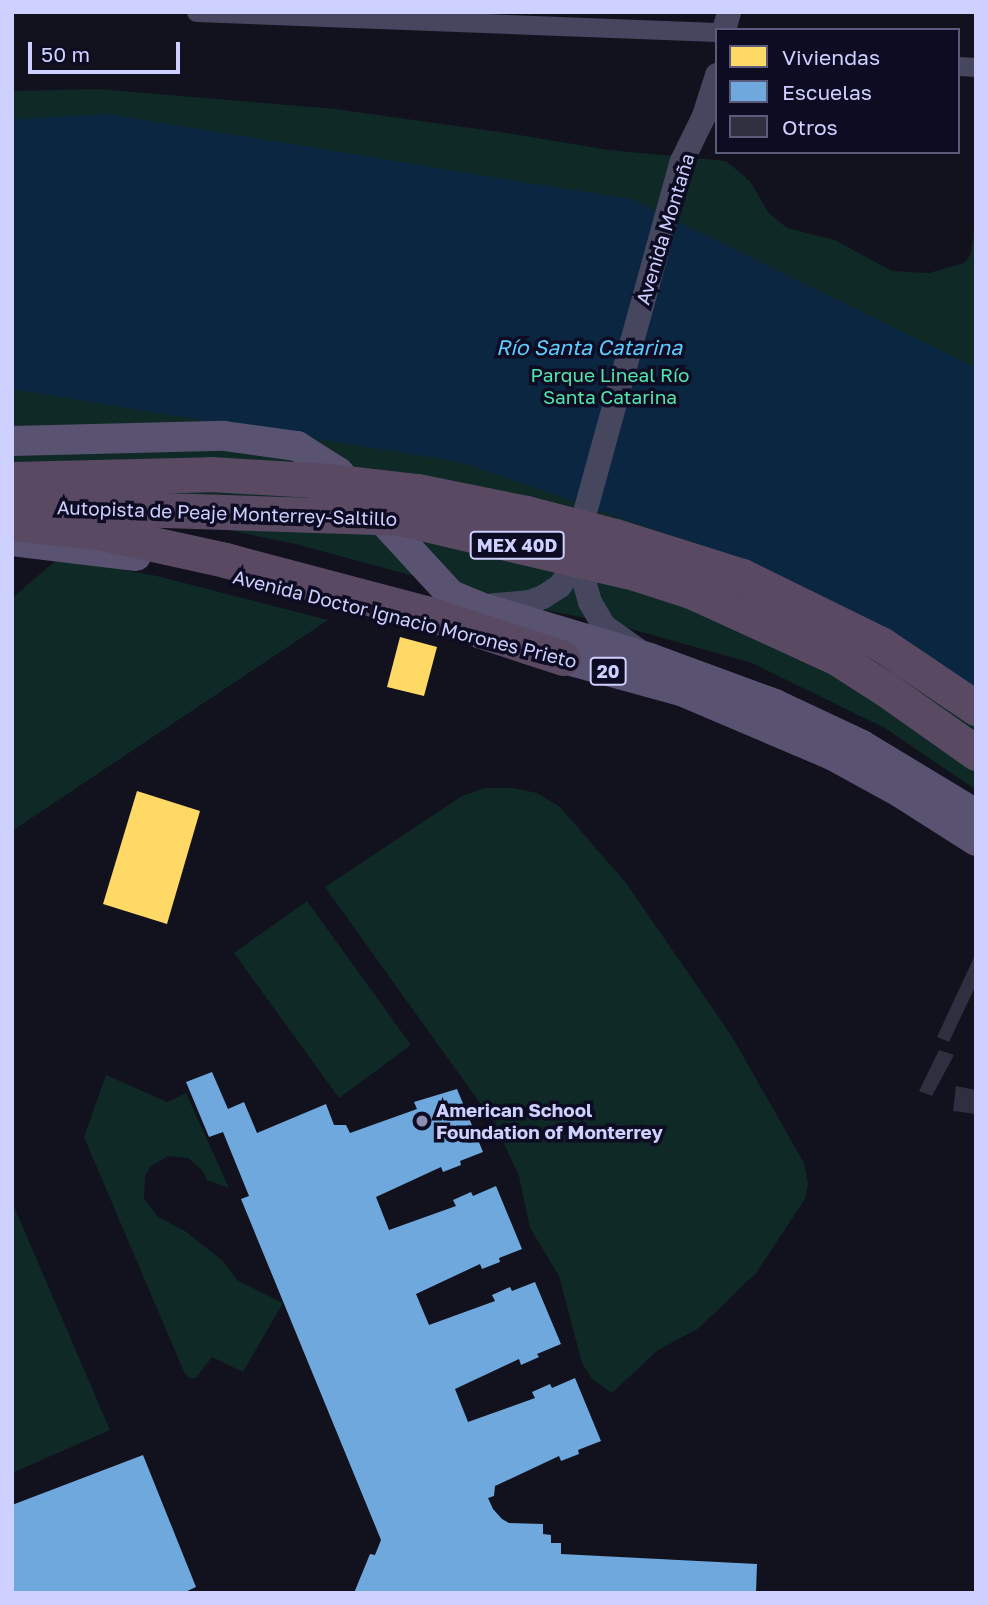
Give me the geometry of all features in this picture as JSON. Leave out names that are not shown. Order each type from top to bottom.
[{"type":"highway","name":"Autopista de Peaje Monterrey-Saltillo","points":[[12,479],[210,474],[328,481],[417,491],[526,513],[615,536],[742,576],[881,644],[976,708]]},
{"type":"highway","name":"Autopista de Peaje Monterrey-Saltillo","points":[[12,505],[400,518],[635,573],[693,592],[837,658],[976,753]]},
{"type":"highway","points":[[12,523],[98,532],[225,560],[426,612],[563,658]]},
{"type":"main road","name":"Avenida Doctor Ignacio Morones Prieto","points":[[12,441],[224,436],[297,446],[338,472],[451,595],[480,607],[650,658],[775,704],[862,745],[976,814]]},
{"type":"main road","name":"Avenida Doctor Ignacio Morones Prieto","points":[[12,541],[85,548],[214,571],[563,658],[681,691],[832,755],[976,841]]},
{"type":"street","points":[[196,12],[715,32]]},
{"type":"street","name":"Avenida Montaña","points":[[480,607],[530,602],[543,597],[560,586],[578,564],[687,164],[715,81]]},
{"type":"street","points":[[687,164],[715,123]]},
{"type":"street","name":"Avenida Montaña","points":[[578,564],[585,590],[604,626],[650,658]]},
{"type":"green space","name":"Río Santa Catarina","points":[[98,89],[335,109],[609,150],[726,161],[750,181],[768,212],[787,228],[835,240],[892,271],[929,273],[964,263],[971,254],[976,212],[976,790],[885,728],[752,663],[610,623],[520,605],[296,544],[139,512],[12,502],[12,91]]},
{"type":"green space","points":[[59,558],[157,576],[328,620],[12,831],[12,598]]},
{"type":"green space","points":[[485,788],[513,788],[537,793],[560,807],[626,883],[731,1035],[804,1163],[808,1183],[805,1199],[756,1273],[699,1328],[658,1350],[612,1393],[592,1379],[582,1363],[559,1276],[530,1228],[519,1176],[495,1124],[325,887],[462,796]]},
{"type":"green space","points":[[307,901],[411,1045],[339,1098],[234,953]]},
{"type":"green space","points":[[106,1075],[167,1102],[186,1093],[229,1188],[207,1180],[203,1171],[188,1158],[168,1156],[151,1166],[145,1176],[144,1199],[158,1217],[185,1231],[223,1261],[237,1280],[283,1303],[243,1372],[212,1357],[196,1378],[189,1378],[184,1372],[84,1137]]},
{"type":"green space","points":[[12,1202],[110,1430],[12,1473]]},
{"type":"water","name":"Río Santa Catarina","points":[[107,114],[634,200],[976,368],[976,698],[724,554],[461,462],[12,389],[12,119]]},
{"type":"building: Viviendas","points":[[400,637],[437,647],[424,696],[387,687]]},
{"type":"building: Viviendas","points":[[137,791],[200,811],[167,924],[103,904]]},
{"type":"building: Escuelas","points":[[212,1072],[228,1109],[244,1102],[257,1133],[326,1104],[334,1125],[346,1125],[350,1133],[417,1109],[414,1102],[457,1089],[483,1152],[460,1161],[461,1165],[443,1172],[441,1167],[376,1197],[389,1230],[456,1206],[453,1200],[471,1192],[473,1196],[496,1186],[522,1249],[499,1258],[500,1262],[482,1269],[480,1264],[416,1294],[429,1325],[495,1301],[492,1295],[510,1287],[512,1291],[535,1282],[561,1344],[537,1354],[539,1357],[521,1365],[519,1359],[455,1389],[468,1422],[535,1398],[532,1392],[550,1384],[552,1388],[575,1378],[601,1441],[578,1450],[579,1454],[561,1461],[559,1456],[495,1486],[494,1496],[488,1498],[493,1509],[509,1523],[543,1524],[543,1534],[551,1535],[551,1543],[561,1543],[561,1554],[757,1564],[756,1593],[354,1593],[370,1554],[375,1555],[381,1540],[241,1199],[249,1196],[223,1132],[209,1137],[186,1082]]},
{"type":"building: Escuelas","points":[[143,1455],[196,1587],[183,1593],[12,1593],[12,1505]]},
{"type":"building: Otros","points":[[976,953],[976,985],[949,1042],[937,1037]]},
{"type":"building: Otros","points":[[939,1050],[954,1055],[932,1096],[919,1091]]},
{"type":"building: Otros","points":[[956,1086],[976,1090],[976,1114],[953,1111]]},
{"type":"place","name":"American School Foundation of Monterrey","points":[[422,1121]]},
{"type":"park label","name":"Parque Lineal Río Santa Catarina","points":[[610,386]]}]
